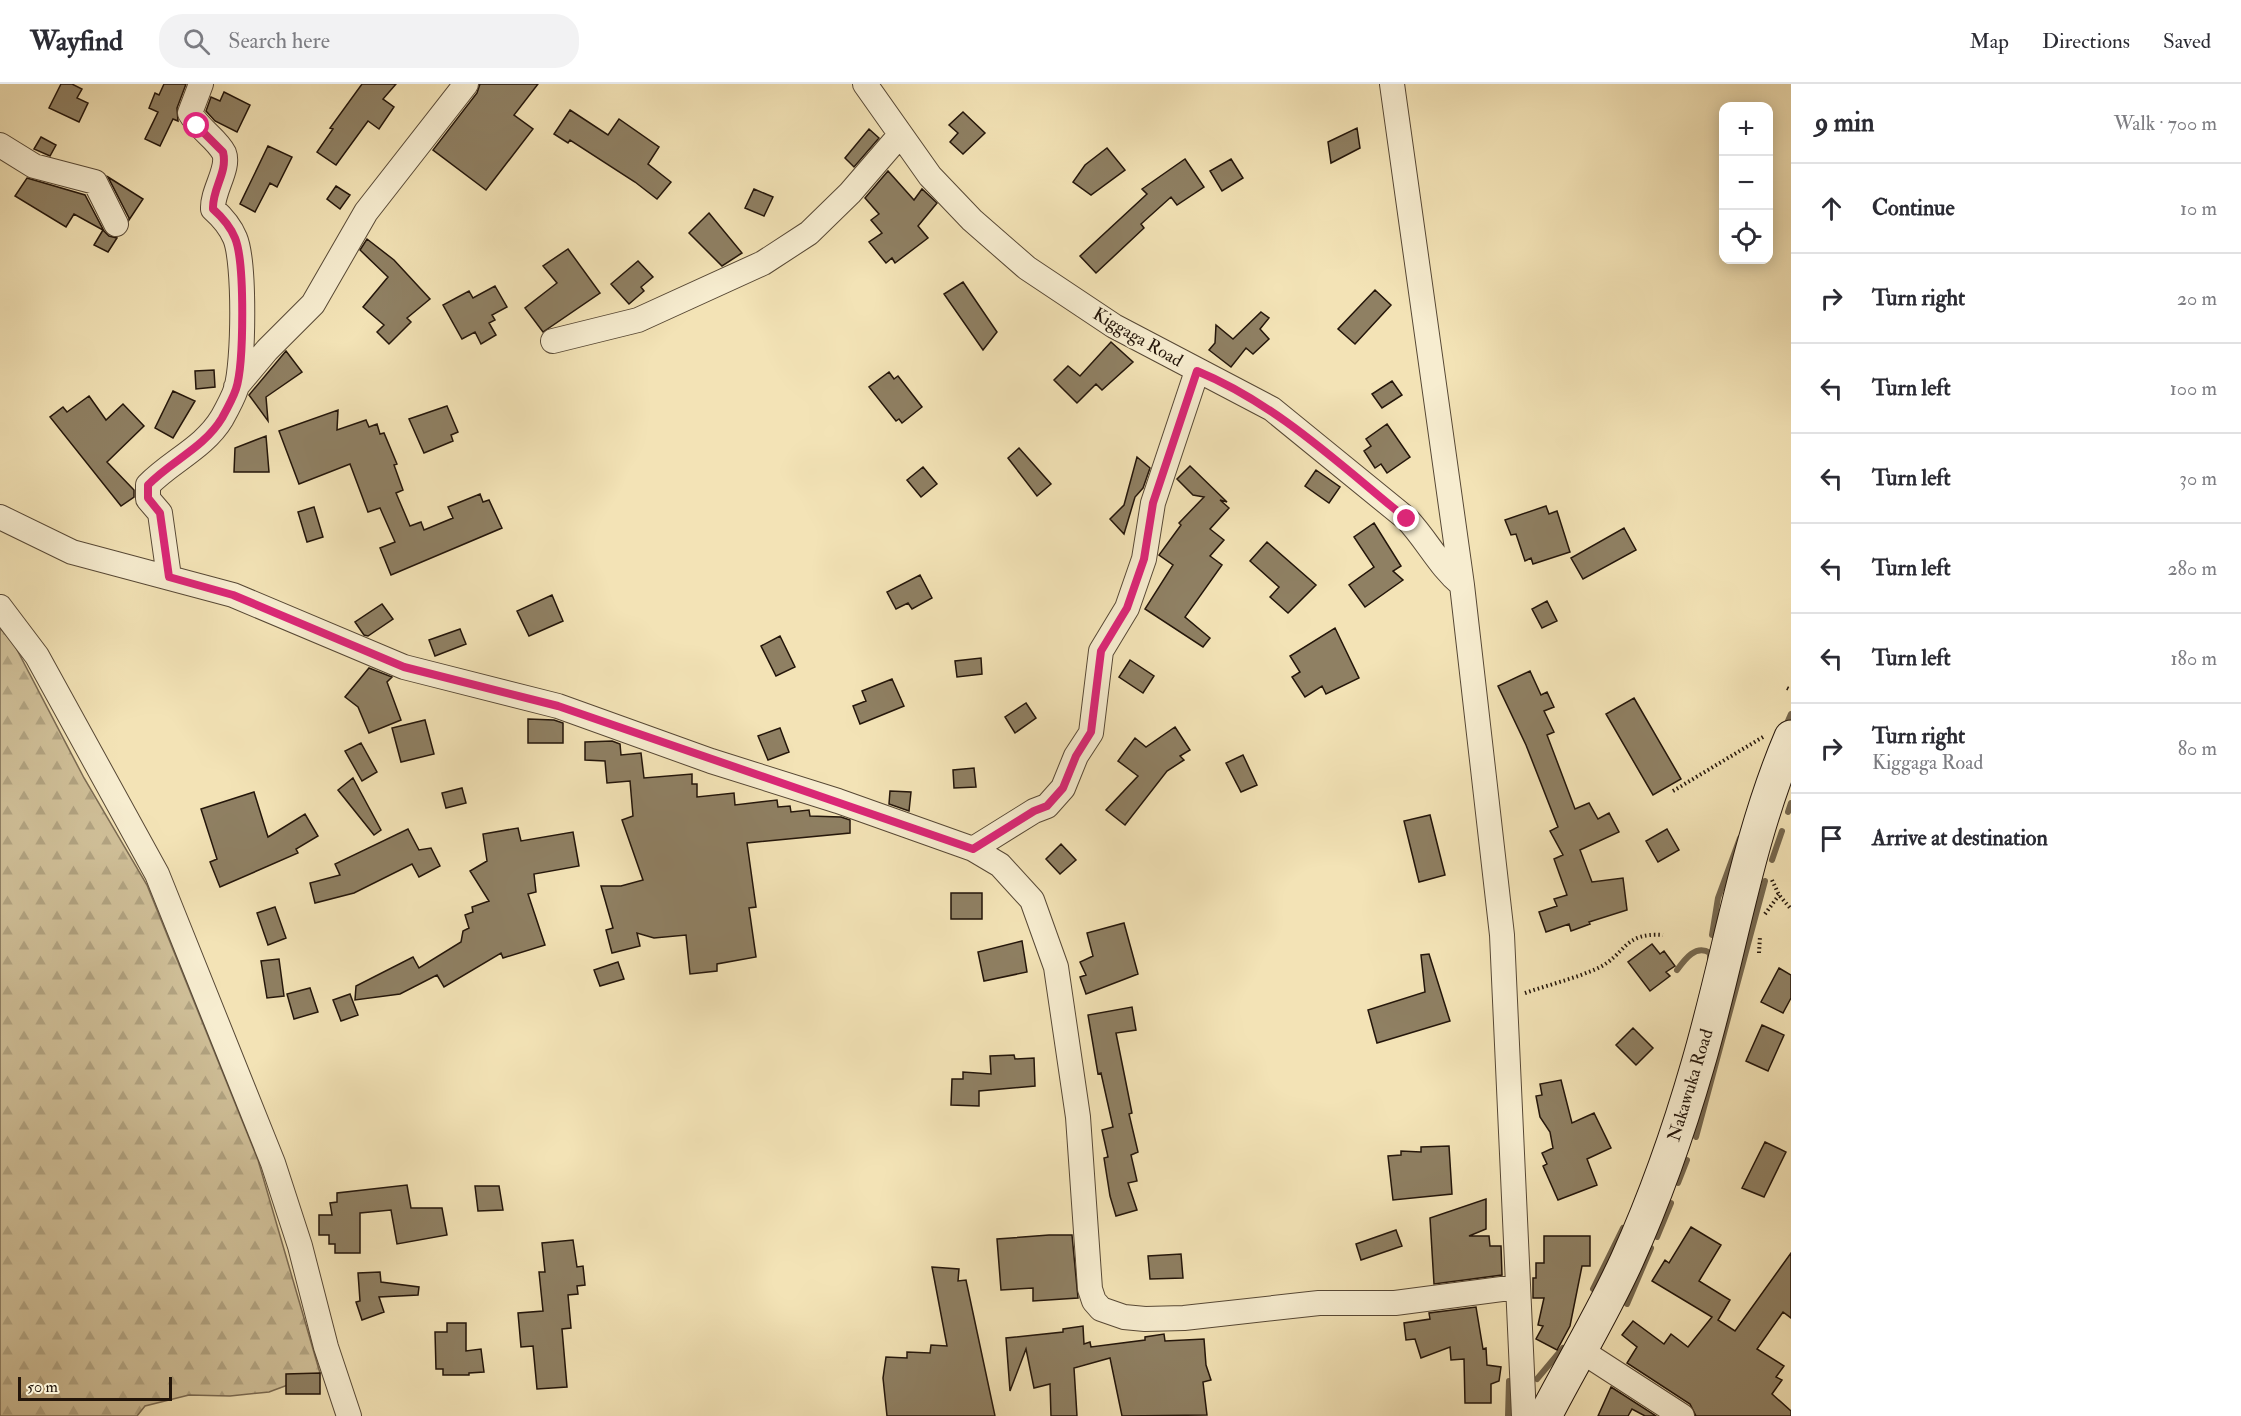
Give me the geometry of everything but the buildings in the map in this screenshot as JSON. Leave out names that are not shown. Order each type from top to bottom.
[{"type":"main road","name":"Nakawuka Road","points":[[1545,1416],[1627,1261],[1679,1127],[1699,1061],[1742,889],[1773,778],[1781,735]]},
{"type":"street","points":[[201,84],[190,112],[197,126],[223,152],[224,171],[216,185],[213,209],[223,218],[236,240],[242,278],[236,387]]},
{"type":"street","points":[[169,577],[160,513],[148,498],[148,485],[159,473],[201,444],[222,418],[236,387],[267,350],[313,304],[366,212],[466,84]]},
{"type":"street","name":"Kiggaga Road","points":[[865,84],[900,135],[948,196],[1028,268],[1114,326],[1272,409],[1407,519],[1420,533],[1446,572],[1462,585]]},
{"type":"street","points":[[1392,84],[1462,585],[1502,935],[1524,1416]]},
{"type":"street","points":[[553,341],[638,320],[763,263],[809,234],[900,135]]},
{"type":"street","points":[[0,145],[34,166],[95,182],[116,224]]},
{"type":"street","points":[[973,849],[1034,811],[1047,806],[1063,788],[1076,756],[1091,732],[1101,651],[1127,608],[1144,559],[1153,503],[1197,371]]},
{"type":"street","points":[[0,517],[72,552],[233,595],[404,667],[558,706],[973,849],[1000,865],[1032,900],[1056,967],[1078,1118],[1090,1289],[1094,1301],[1101,1309],[1124,1317],[1184,1318],[1319,1303],[1395,1304],[1517,1287]]},
{"type":"street","points":[[0,607],[37,656],[157,874],[273,1163],[300,1246],[326,1347],[349,1416]]},
{"type":"street","points":[[1580,1350],[1682,1416]]},
{"type":"path","points":[[1673,791],[1781,735]]},
{"type":"path","points":[[1762,923],[1764,915],[1779,895]]},
{"type":"path","points":[[1759,953],[1760,932]]},
{"type":"path","points":[[1504,1001],[1596,969],[1615,958],[1627,943],[1636,937],[1663,935]]},
{"type":"green space","points":[[0,628],[14,644],[84,778],[147,885],[258,1160],[320,1373],[269,1392],[230,1396],[189,1395],[145,1406],[137,1416],[0,1416]]},
{"type":"waterway","points":[[1788,721],[1791,714]]},
{"type":"waterway","points":[[1788,812],[1791,803]]},
{"type":"waterway","points":[[1772,860],[1782,831]]},
{"type":"waterway","points":[[1712,935],[1718,898],[1740,838]]},
{"type":"waterway","points":[[1696,1137],[1765,881]]},
{"type":"waterway","points":[[1677,970],[1687,957],[1700,950],[1710,953],[1710,961]]},
{"type":"waterway","points":[[1678,1183],[1687,1160]]},
{"type":"waterway","points":[[1657,1237],[1671,1203]]},
{"type":"waterway","points":[[1593,1289],[1623,1228]]},
{"type":"waterway","points":[[1627,1304],[1651,1248]]},
{"type":"waterway","points":[[1537,1379],[1563,1348]]},
{"type":"waterway","points":[[1508,1416],[1509,1381]]},
{"type":"route","points":[[197,126],[223,152],[225,160],[224,171],[216,185],[213,209],[223,218],[236,240],[242,278],[242,311],[236,387],[222,418],[201,444],[159,473],[148,485],[148,498],[160,513],[166,542],[169,577],[233,595],[404,667],[558,706],[711,761],[838,801],[973,849],[1034,811],[1047,806],[1063,788],[1076,756],[1091,732],[1101,651],[1127,608],[1144,559],[1153,503],[1197,371],[1224,382],[1272,409],[1407,519]]}]
